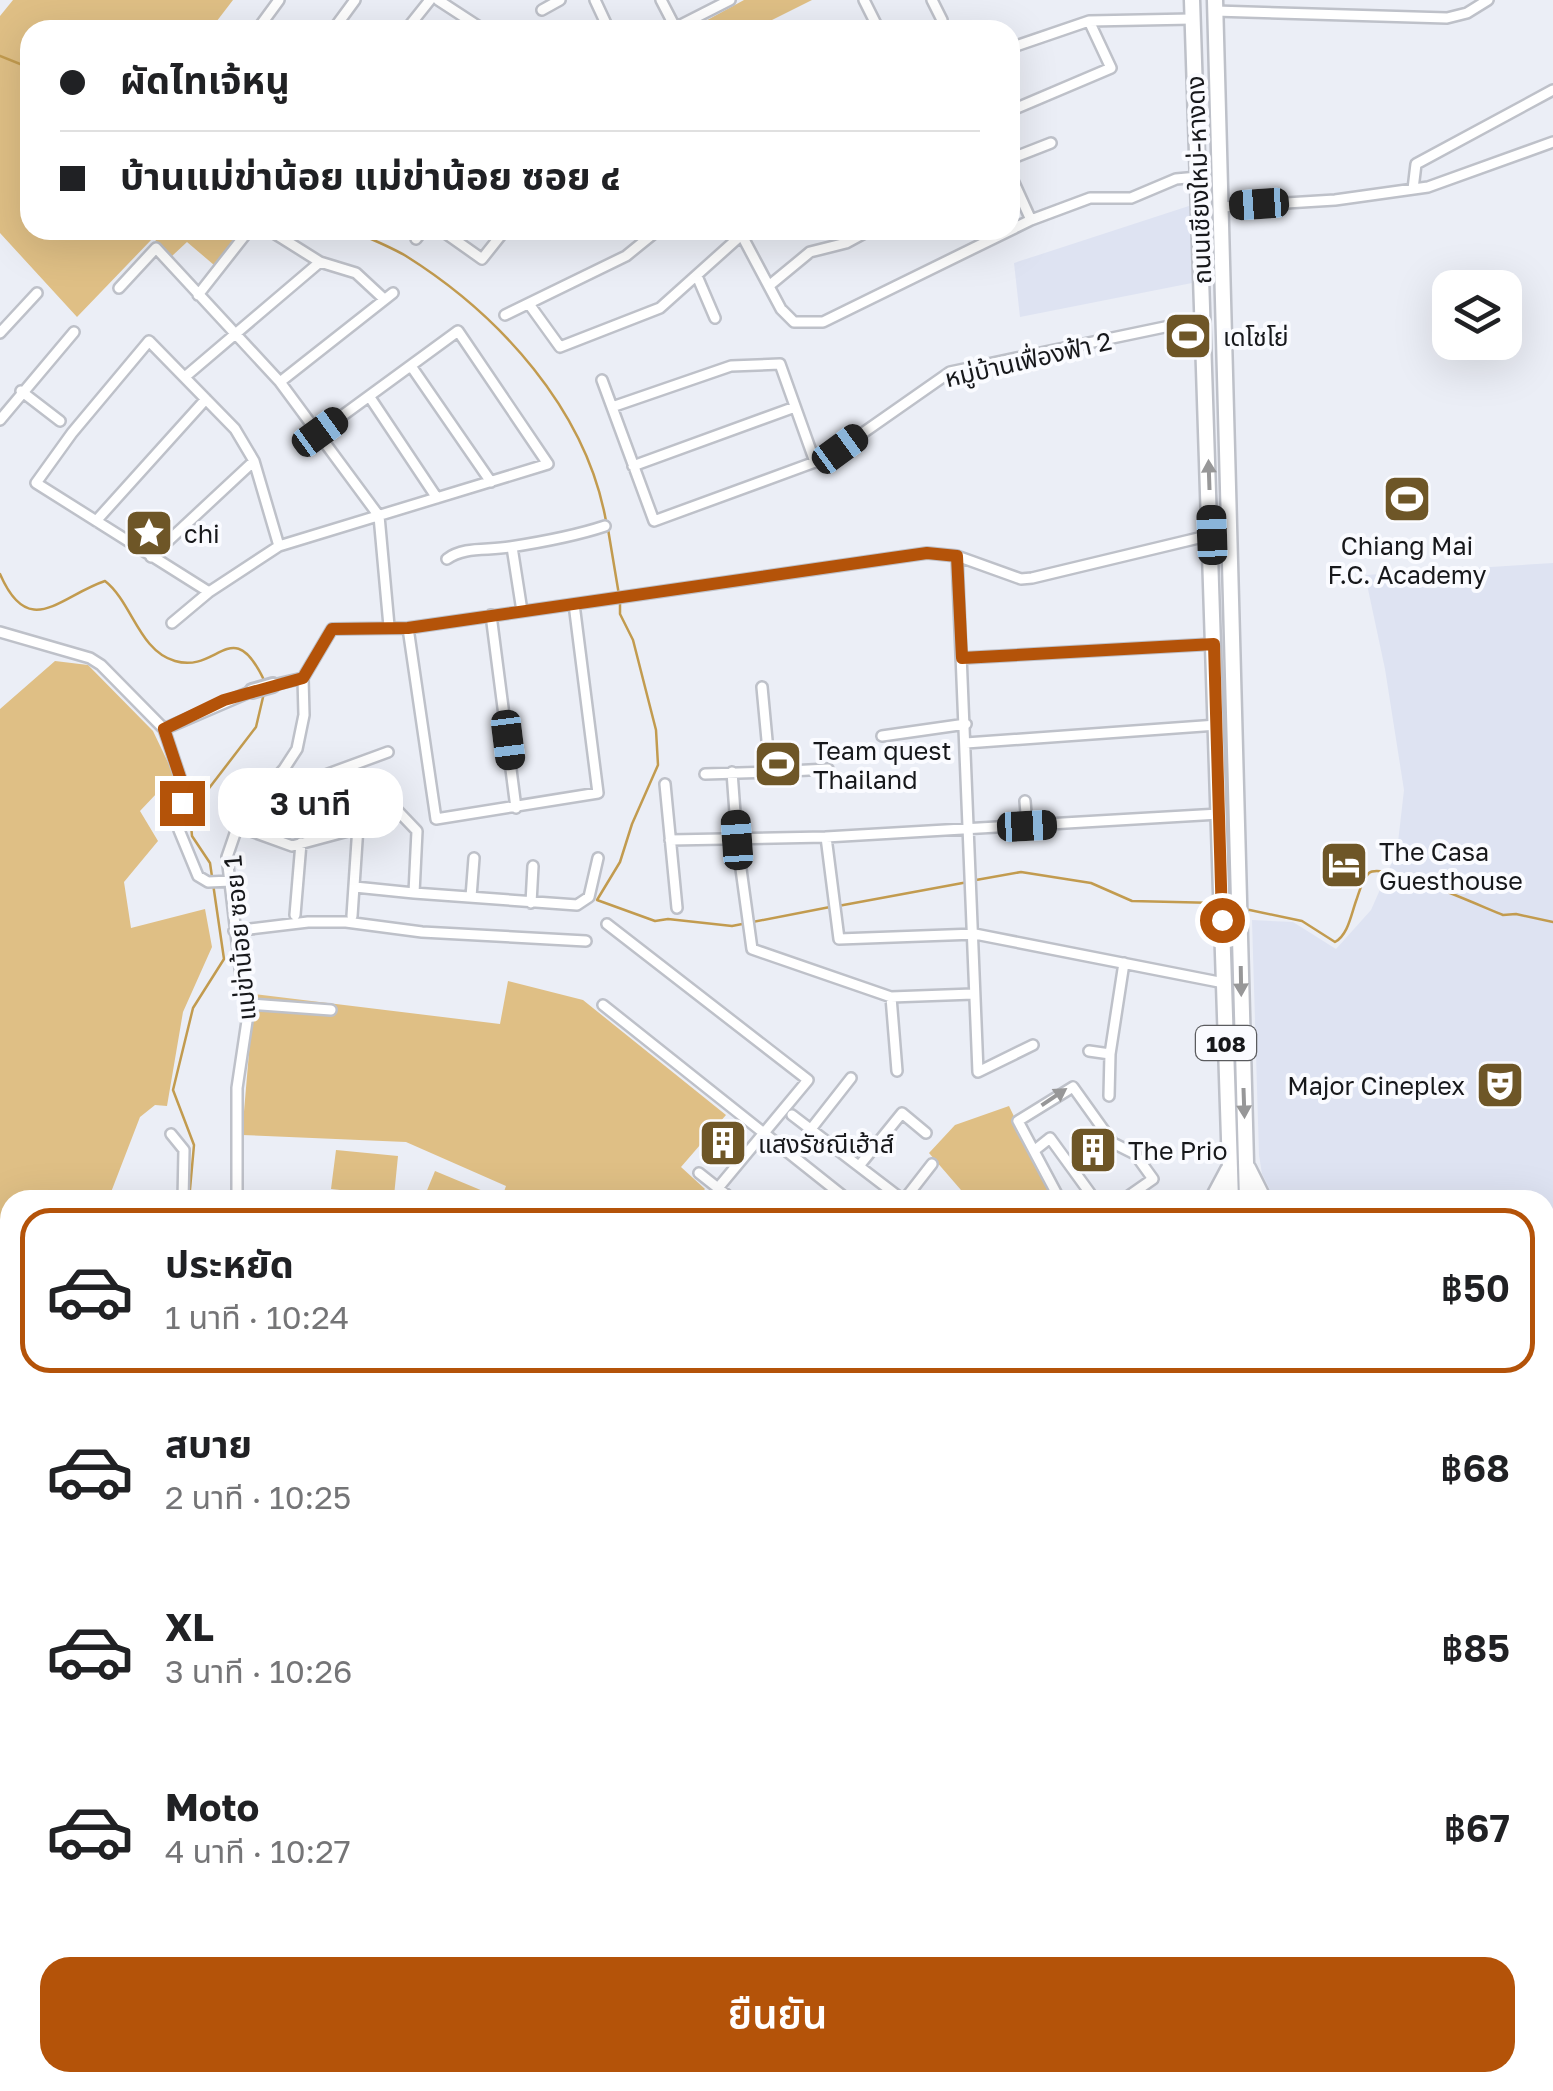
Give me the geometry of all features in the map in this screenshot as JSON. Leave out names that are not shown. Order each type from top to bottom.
[{"type":"main road","name":"ถนนเชียงใหม่-หางดง","points":[[1192,0],[1230,1190]]},
{"type":"main road","name":"ถนนเชียงใหม่-หางดง","points":[[1215,6],[1247,1190]]},
{"type":"main road","points":[[1213,573],[1231,572]]},
{"type":"main road","points":[[252,690],[273,685]]},
{"type":"main road","points":[[1246,1163],[1259,1190]]},
{"type":"main road","points":[[1217,1190],[1229,1167]]},
{"type":"street","points":[[264,20],[279,0]]},
{"type":"street","points":[[414,20],[430,0]]},
{"type":"street","points":[[438,0],[467,20]]},
{"type":"street","points":[[542,10],[560,0]]},
{"type":"street","points":[[691,20],[730,0]]},
{"type":"street","points":[[932,0],[942,20]]},
{"type":"street","points":[[1215,6],[1448,18],[1468,13],[1488,0]]},
{"type":"street","points":[[1020,45],[1089,21],[1192,19]]},
{"type":"street","points":[[1020,107],[1111,68],[1089,21]]},
{"type":"street","points":[[1413,189],[1416,164],[1553,90]]},
{"type":"street","points":[[1221,207],[1335,200],[1428,187],[1553,142]]},
{"type":"street","points":[[1020,155],[1051,143]]},
{"type":"street","points":[[1020,225],[1090,198],[1131,198],[1176,179],[1198,177]]},
{"type":"street","points":[[1020,196],[1031,220]]},
{"type":"street","points":[[198,295],[240,240]]},
{"type":"street","points":[[280,382],[388,296],[356,273],[320,262],[285,240]]},
{"type":"street","points":[[455,240],[482,259],[497,240]]},
{"type":"street","points":[[505,315],[626,256],[646,240]]},
{"type":"street","points":[[529,304],[560,347],[650,315],[734,240]]},
{"type":"street","points":[[748,240],[780,308],[794,322],[823,322],[990,240]]},
{"type":"street","points":[[770,285],[810,252],[853,240]]},
{"type":"street","points":[[119,288],[156,248],[280,382],[320,432],[379,516],[389,626]]},
{"type":"street","points":[[186,376],[320,262]]},
{"type":"street","points":[[697,276],[715,318]]},
{"type":"street","points":[[0,333],[37,293]]},
{"type":"street","name":"หมู่บ้านเฟื่องฟ้า 2","points":[[634,466],[654,521],[815,462],[840,449],[950,372],[1204,319]]},
{"type":"street","points":[[172,623],[209,592],[279,546],[548,464],[458,331],[320,432]]},
{"type":"street","points":[[0,420],[74,332]]},
{"type":"street","points":[[209,592],[36,483],[149,341],[235,429],[254,461],[279,546]]},
{"type":"street","points":[[612,407],[731,366],[780,364],[815,462]]},
{"type":"street","points":[[410,366],[492,482]]},
{"type":"street","points":[[602,380],[634,466],[796,407]]},
{"type":"street","points":[[21,391],[60,421]]},
{"type":"street","points":[[369,396],[438,498]]},
{"type":"street","points":[[96,520],[206,398]]},
{"type":"street","points":[[151,557],[254,461]]},
{"type":"street","points":[[447,559],[466,551],[512,547],[606,526]]},
{"type":"street","name":"แม่ข่าน้อย ซอย 1","points":[[238,1190],[238,1088],[250,1004],[241,976],[227,856],[238,826],[258,795],[297,748],[304,714],[303,678],[332,629],[408,628],[927,553],[957,556],[1021,578],[1032,578],[1212,535]]},
{"type":"street","points":[[512,547],[522,611]]},
{"type":"street","points":[[957,556],[978,1072],[1033,1045]]},
{"type":"street","points":[[408,628],[436,818],[516,808],[598,793],[574,604]]},
{"type":"street","points":[[491,615],[516,808]]},
{"type":"street","points":[[0,632],[90,658],[164,729],[184,789],[179,830],[198,876],[208,882],[230,881]]},
{"type":"street","points":[[962,658],[1214,644]]},
{"type":"street","points":[[273,685],[303,678]]},
{"type":"street","points":[[762,687],[770,772]]},
{"type":"street","points":[[164,729],[252,690]]},
{"type":"street","points":[[882,736],[966,724]]},
{"type":"street","points":[[966,743],[1216,725]]},
{"type":"street","points":[[258,795],[279,792],[388,752]]},
{"type":"street","points":[[705,774],[828,770]]},
{"type":"street","points":[[732,772],[752,949],[892,997],[973,994]]},
{"type":"street","points":[[665,784],[677,908]]},
{"type":"street","points":[[1025,801],[1027,826]]},
{"type":"street","points":[[238,826],[292,846],[358,826],[396,809],[418,831],[414,893]]},
{"type":"street","points":[[670,840],[826,837],[1219,814]]},
{"type":"street","points":[[352,916],[358,826]]},
{"type":"street","points":[[826,837],[839,939],[975,934],[1224,983]]},
{"type":"street","points":[[294,916],[302,843]]},
{"type":"street","points":[[471,897],[474,858]]},
{"type":"street","points":[[355,887],[577,905],[588,897],[598,858]]},
{"type":"street","points":[[530,904],[533,866]]},
{"type":"street","points":[[234,930],[346,922],[422,932],[586,941]]},
{"type":"street","points":[[606,924],[808,1080],[718,1188]]},
{"type":"street","points":[[1109,1096],[1110,1054],[1124,963]]},
{"type":"street","points":[[892,997],[898,1071]]},
{"type":"street","points":[[250,1004],[331,1010]]},
{"type":"street","points":[[602,1005],[835,1190]]},
{"type":"street","points":[[1089,1051],[1110,1054]]},
{"type":"street","points":[[810,1129],[851,1078]]},
{"type":"street","points":[[1055,1190],[1018,1122],[1073,1087],[1113,1142],[1134,1154],[1153,1179],[1138,1190]]},
{"type":"street","points":[[859,1166],[902,1112],[926,1133]]},
{"type":"street","points":[[792,1115],[891,1190]]},
{"type":"street","points":[[172,1134],[184,1150],[183,1190]]},
{"type":"street","points":[[1035,1150],[1050,1138],[1086,1190]]},
{"type":"street","points":[[912,1190],[932,1164]]},
{"type":"street","points":[[699,1173],[720,1190]]},
{"type":"street","points":[[1064,1190],[1076,1178]]},
{"type":"shaded area","points":[[13,0],[233,0],[218,20],[20,20],[20,240],[151,240],[77,317],[0,233],[0,16]]},
{"type":"shaded area","points":[[744,0],[812,0],[772,20],[707,20]]},
{"type":"shaded area","points":[[1195,204],[1197,282],[1020,317],[1014,263]]},
{"type":"shaded area","points":[[155,240],[235,240],[214,265],[187,242],[172,256]]},
{"type":"shaded area","points":[[1553,563],[1553,1190],[1270,1190],[1262,1174],[1252,920],[1293,922],[1336,949],[1371,910],[1397,851],[1404,790],[1365,575]]},
{"type":"shaded area","points":[[55,661],[88,665],[153,731],[174,775],[140,811],[158,841],[124,882],[131,928],[205,909],[212,947],[183,1012],[167,1106],[155,1105],[140,1117],[112,1190],[0,1190],[0,709]]},
{"type":"shaded area","points":[[508,981],[583,1000],[726,1115],[681,1167],[705,1189],[505,1190],[506,1186],[406,1142],[242,1135],[254,994],[500,1024]]},
{"type":"shaded area","points":[[1009,1106],[1049,1190],[961,1190],[929,1153],[955,1125]]},
{"type":"shaded area","points":[[336,1150],[398,1156],[395,1190],[331,1189]]},
{"type":"shaded area","points":[[435,1171],[481,1190],[427,1190]]},
{"type":"waterway","points":[[0,56],[20,64]]},
{"type":"waterway","points":[[372,240],[399,252],[441,280],[474,307],[534,369],[580,441],[596,480],[606,521]]},
{"type":"waterway","points":[[608,529],[619,595]]},
{"type":"waterway","points":[[0,574],[11,594],[34,610],[60,603],[105,581],[144,637],[163,656],[190,663],[233,648],[253,660],[264,680]]},
{"type":"waterway","points":[[620,603],[656,730],[658,765],[620,862],[597,900],[655,921],[732,926],[830,907]]},
{"type":"waterway","points":[[190,1190],[194,1145],[173,1090],[193,1008],[224,959],[210,863],[192,836],[190,813],[256,727],[264,693]]},
{"type":"waterway","points":[[1245,909],[1302,921],[1335,942],[1346,930],[1364,879],[1378,871],[1412,879],[1503,915],[1553,922]]},
{"type":"waterway","points":[[976,880],[1021,872],[1091,883],[1132,901],[1217,903]]},
{"type":"waterway","points":[[838,906],[968,882]]},
{"type":"place","name":"เดโชโย่","points":[[1188,336]]},
{"type":"place","name":"Chiang Mai F.C. Academy","points":[[1407,499]]},
{"type":"place","name":"chi","points":[[149,533]]},
{"type":"place","name":"Team quest Thailand","points":[[778,764]]},
{"type":"place","name":"The Casa Guesthouse","points":[[1344,865]]},
{"type":"place","name":"Major Cineplex","points":[[1500,1085]]},
{"type":"place","name":"แสงรัชณีเฮ้าส์","points":[[723,1143]]},
{"type":"place","name":"The Prio","points":[[1093,1150]]},
{"type":"route","points":[[182,803],[184,789],[164,729],[224,700],[303,678],[332,629],[408,628],[927,553],[957,556],[962,658],[1214,644],[1222,920]]}]
